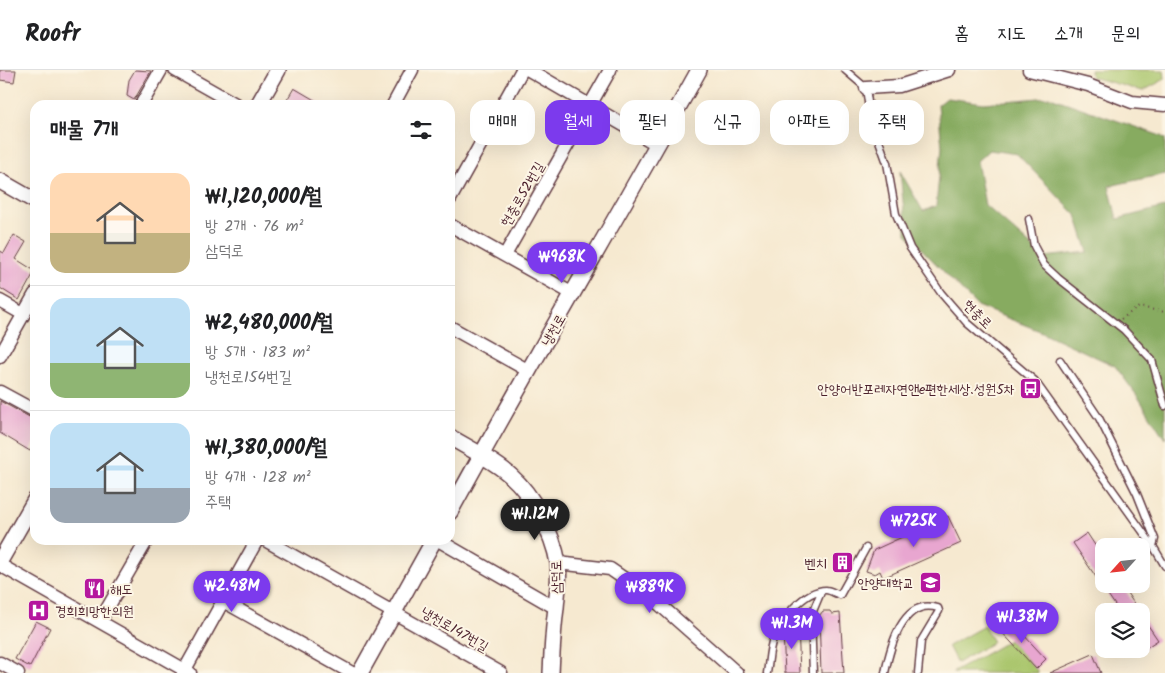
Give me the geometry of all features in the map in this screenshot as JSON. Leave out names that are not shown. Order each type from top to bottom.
[{"type":"street","points":[[144,100],[161,70]]},
{"type":"street","points":[[175,70],[228,100]]},
{"type":"street","points":[[261,100],[278,70]]},
{"type":"street","points":[[395,100],[412,70]]},
{"type":"street","points":[[455,190],[522,70]]},
{"type":"street","points":[[529,70],[581,100]]},
{"type":"street","name":"현충로52번길","points":[[593,100],[610,70]]},
{"type":"street","name":"냉천로","points":[[682,100],[699,70]]},
{"type":"street","points":[[866,88],[899,86],[949,70]]},
{"type":"street","points":[[1029,70],[1088,85],[1132,102],[1165,105]]},
{"type":"street","name":"현충로52번길","points":[[505,255],[567,145]]},
{"type":"street","name":"냉천로","points":[[455,503],[657,145]]},
{"type":"street","points":[[0,181],[30,198]]},
{"type":"street","points":[[455,228],[573,294]]},
{"type":"street","points":[[0,301],[23,314]]},
{"type":"street","points":[[0,356],[30,302]]},
{"type":"street","points":[[455,330],[529,371]]},
{"type":"street","points":[[0,392],[30,408]]},
{"type":"street","name":"삼덕로","points":[[455,440],[511,476],[533,502],[554,548],[558,563],[559,584],[551,673]]},
{"type":"street","points":[[30,509],[0,563],[186,672],[254,545]]},
{"type":"street","points":[[100,621],[143,545]]},
{"type":"street","name":"냉천로147번길","points":[[274,545],[501,673]]},
{"type":"street","points":[[360,673],[433,545]]},
{"type":"street","points":[[445,545],[556,608]]},
{"type":"street","points":[[558,563],[610,569],[651,597],[737,673]]},
{"type":"street","points":[[223,601],[352,673]]},
{"type":"street","points":[[0,663],[18,673]]},
{"type":"lane","points":[[845,70],[866,88]]},
{"type":"lane","name":"현충로","points":[[866,88],[870,116],[888,163],[896,214],[910,248],[941,293],[967,322],[1035,381],[1153,546],[1165,566]]},
{"type":"lane","points":[[1029,218],[1034,246],[1044,265],[1124,330],[1152,360],[1165,406]]},
{"type":"lane","name":"현충로","points":[[1060,360],[1099,418],[1137,494],[1155,539],[1153,546]]},
{"type":"lane","points":[[767,673],[773,641],[779,625],[801,601],[815,593],[826,590],[840,595],[866,548]]},
{"type":"lane","points":[[813,673],[812,616],[821,592]]},
{"type":"lane","points":[[885,673],[898,627],[908,615],[918,609],[932,606],[938,608],[939,611],[921,641],[918,673]]},
{"type":"path","points":[[1115,323],[1139,307],[1165,312]]},
{"type":"green space","points":[[1090,70],[1164,70],[1165,79],[1143,91],[1091,77]]},
{"type":"green space","points":[[1050,97],[1165,139],[1165,174],[1109,186],[1117,219],[1165,207],[1165,439],[1115,366],[1040,331],[977,306],[906,233],[900,171],[923,211],[936,206],[942,147],[938,105],[947,98],[984,103]],"holes":[[[989,150],[1017,154],[1076,215],[1088,252],[1044,257],[985,205],[977,161]]]},
{"type":"green space","points":[[984,626],[993,642],[957,663],[948,646]]},
{"type":"green space","points":[[1010,640],[1038,673],[952,673]]},
{"type":"building","points":[[0,70],[16,70],[14,82],[0,80]]},
{"type":"building","points":[[135,70],[151,71],[134,100],[127,96],[129,80]]},
{"type":"building","points":[[294,88],[314,100],[287,100]]},
{"type":"building","points":[[14,235],[26,242],[16,259],[30,268],[30,280],[19,300],[0,288],[0,251],[4,253]]},
{"type":"building","points":[[0,401],[30,417],[30,451],[0,433]]},
{"type":"building","points":[[948,516],[961,543],[883,578],[880,571],[875,574],[866,571],[874,550]]},
{"type":"building","points":[[1087,533],[1095,545],[1095,576],[1073,543]]},
{"type":"building","points":[[1107,593],[1127,593],[1134,603],[1114,603]]},
{"type":"building","points":[[823,611],[830,611],[832,614],[840,613],[844,673],[821,673],[819,616]]},
{"type":"building","points":[[1008,618],[1046,659],[1036,669],[998,628]]},
{"type":"building","points":[[36,621],[50,628],[30,667],[15,659]]},
{"type":"building","points":[[798,625],[800,673],[785,673],[783,631],[790,631],[789,626]]},
{"type":"building","points":[[1150,628],[1158,640],[1150,645]]},
{"type":"building","points":[[1093,654],[1101,673],[1050,673]]},
{"type":"place","name":"안양어반포레자연앤e편한세상.성원5차","points":[[1031,389]]},
{"type":"place","name":"벤치","points":[[843,563]]},
{"type":"place","name":"안양대학교","points":[[930,583]]},
{"type":"place","name":"해도","points":[[94,589]]},
{"type":"place","name":"경희희망한의원","points":[[39,611]]}]
